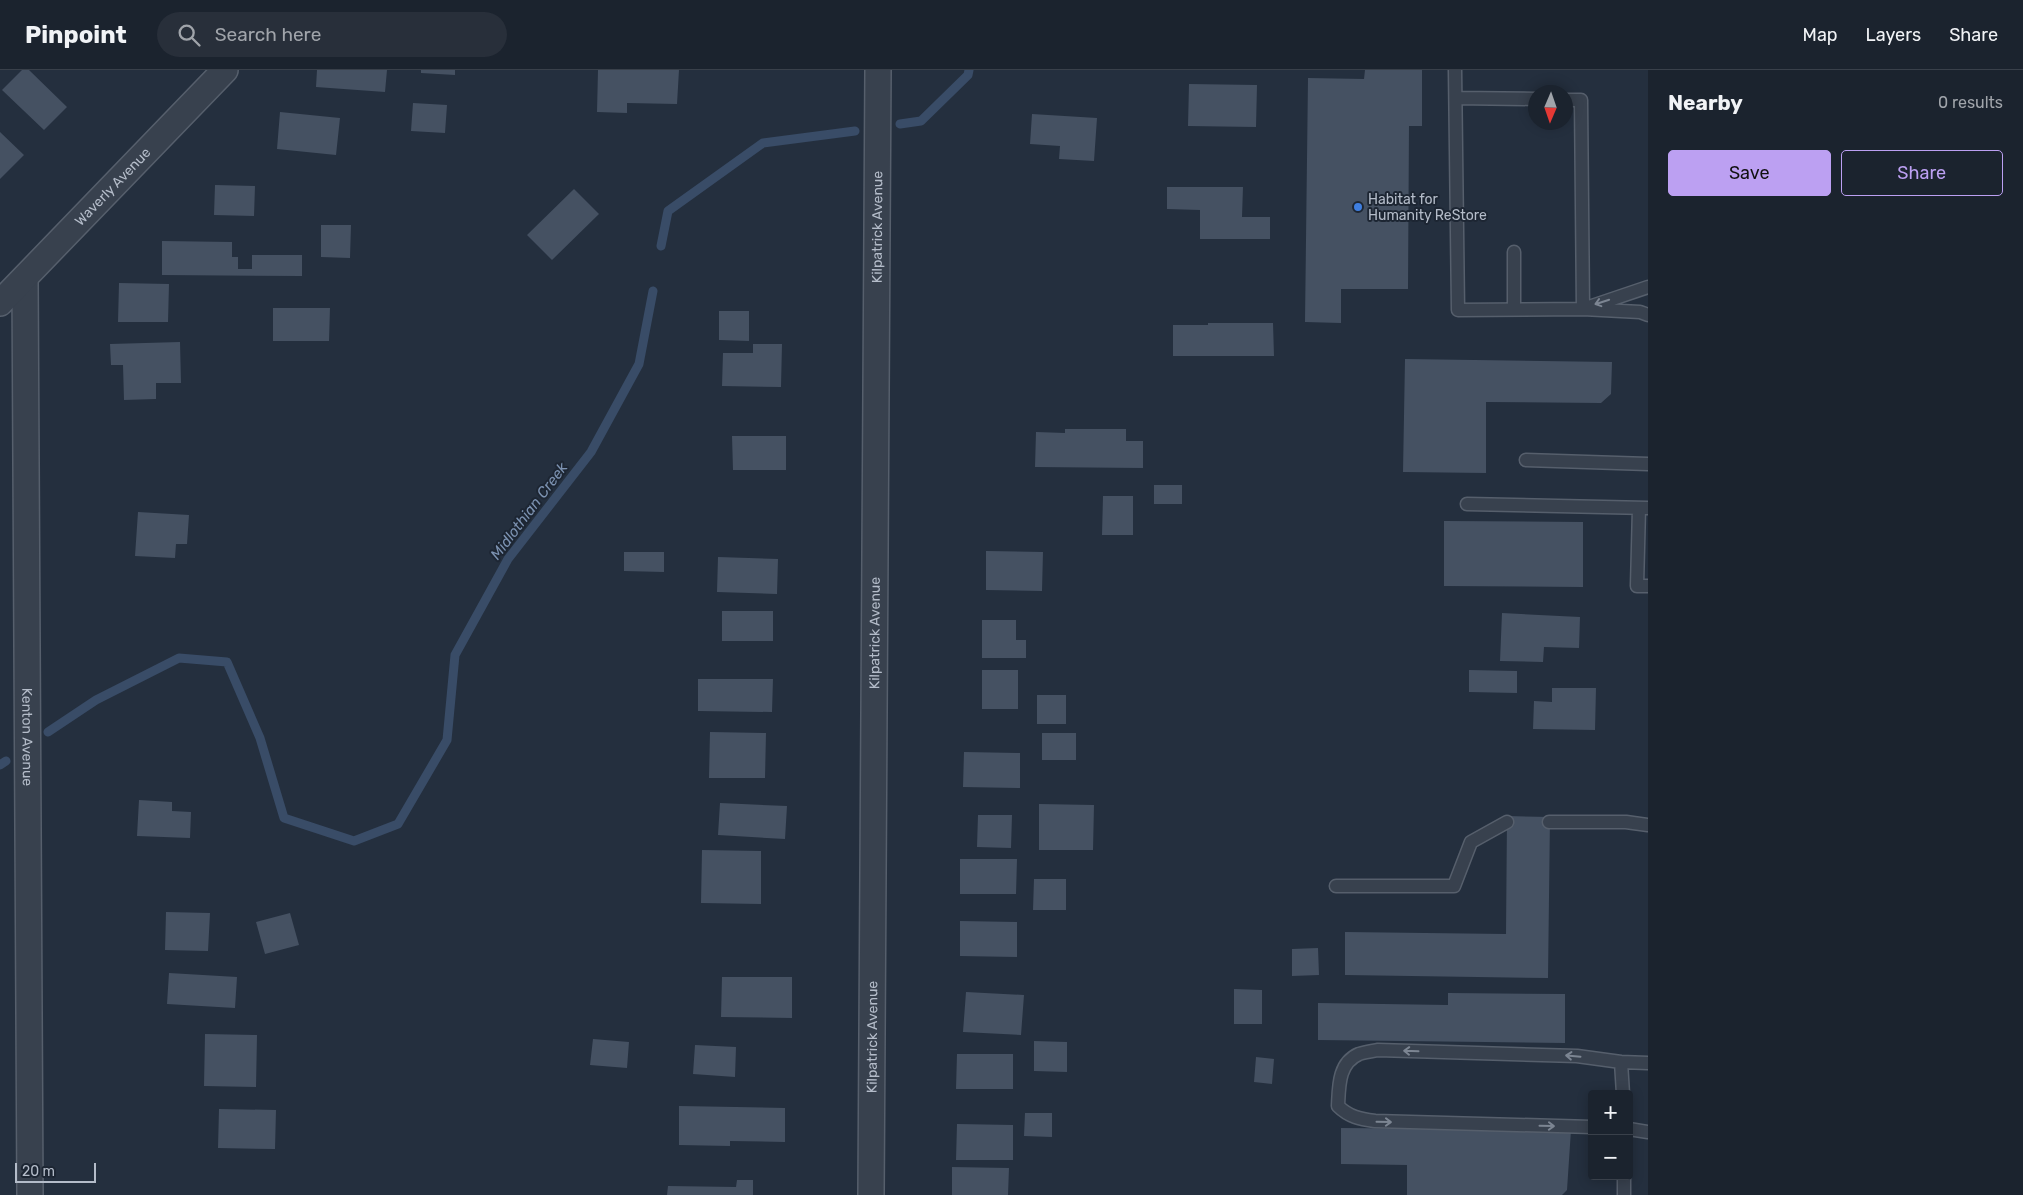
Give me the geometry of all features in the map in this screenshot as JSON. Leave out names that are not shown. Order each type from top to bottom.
[{"type":"street","name":"Waverly Avenue","points":[[0,303],[225,70]]},
{"type":"street","name":"Kilpatrick Avenue","points":[[871,1195],[878,70]]},
{"type":"street","name":"Kenton Avenue","points":[[25,278],[30,1195]]},
{"type":"lane","points":[[1456,70],[1458,310],[1583,308],[1640,312],[1648,315]]},
{"type":"lane","points":[[1456,98],[1528,99]]},
{"type":"lane","points":[[1573,100],[1581,100],[1583,308]]},
{"type":"lane","points":[[1514,252],[1514,309]]},
{"type":"lane","points":[[1583,308],[1648,287]]},
{"type":"lane","points":[[1526,460],[1648,464]]},
{"type":"lane","points":[[1468,504],[1643,508],[1638,586],[1648,586]]},
{"type":"lane","points":[[1336,886],[1454,886],[1471,842],[1507,822]]},
{"type":"lane","points":[[1549,822],[1626,822],[1648,825]]},
{"type":"lane","points":[[1588,1127],[1374,1121],[1356,1118],[1345,1113],[1338,1106],[1339,1079],[1344,1066],[1358,1054],[1378,1050],[1577,1056],[1621,1062],[1648,1063]]},
{"type":"lane","points":[[1621,1062],[1623,1090]]},
{"type":"lane","points":[[1633,1130],[1648,1132]]},
{"type":"lane","points":[[1624,1180],[1624,1195]]},
{"type":"building","points":[[22,70],[29,70],[67,107],[44,130],[2,90]]},
{"type":"building","points":[[317,70],[387,70],[385,92],[316,87]]},
{"type":"building","points":[[421,70],[455,70],[455,75],[421,73]]},
{"type":"building","points":[[598,70],[679,70],[677,104],[627,103],[627,113],[597,112]]},
{"type":"building","name":"Habitat for Humanity ReStore","points":[[1365,70],[1422,70],[1422,126],[1409,126],[1408,289],[1341,289],[1341,323],[1305,322],[1308,78],[1364,79]]},
{"type":"building","points":[[1189,84],[1257,85],[1256,127],[1188,126]]},
{"type":"building","points":[[413,103],[447,105],[445,133],[411,131]]},
{"type":"building","points":[[280,112],[340,118],[336,155],[277,149]]},
{"type":"building","points":[[1032,114],[1097,118],[1094,161],[1059,159],[1060,146],[1030,144]]},
{"type":"building","points":[[0,132],[24,155],[0,179]]},
{"type":"building","points":[[215,185],[255,186],[254,216],[214,215]]},
{"type":"building","points":[[1167,187],[1243,187],[1242,217],[1270,217],[1270,239],[1200,239],[1200,210],[1167,209]]},
{"type":"building","points":[[574,189],[599,214],[552,260],[527,235]]},
{"type":"building","points":[[321,225],[351,225],[350,258],[321,257]]},
{"type":"building","points":[[162,241],[232,242],[232,257],[238,257],[238,269],[252,269],[252,255],[302,255],[302,276],[162,275]]},
{"type":"building","points":[[119,283],[169,284],[168,322],[118,322]]},
{"type":"building","points":[[273,308],[330,308],[329,341],[273,341]]},
{"type":"building","points":[[719,311],[749,311],[749,341],[719,340]]},
{"type":"building","points":[[1208,323],[1273,323],[1274,356],[1173,356],[1173,325],[1208,325]]},
{"type":"building","points":[[180,342],[181,383],[156,383],[156,399],[124,400],[123,365],[111,365],[110,344]]},
{"type":"building","points":[[753,344],[782,344],[781,387],[722,386],[723,353],[753,353]]},
{"type":"building","points":[[1405,359],[1612,362],[1611,394],[1601,403],[1486,402],[1486,473],[1403,472]]},
{"type":"building","points":[[1065,429],[1126,429],[1126,441],[1143,441],[1143,468],[1035,467],[1036,432],[1065,433]]},
{"type":"building","points":[[732,436],[786,436],[786,470],[733,470]]},
{"type":"building","points":[[1154,485],[1182,485],[1182,504],[1154,504]]},
{"type":"building","points":[[1103,496],[1133,496],[1133,535],[1102,535]]},
{"type":"building","points":[[138,512],[189,515],[187,544],[176,544],[175,558],[135,556]]},
{"type":"building","points":[[1444,521],[1583,522],[1583,587],[1444,586]]},
{"type":"building","points":[[986,551],[1043,552],[1042,591],[986,590]]},
{"type":"building","points":[[624,552],[664,552],[664,572],[624,571]]},
{"type":"building","points":[[718,557],[778,559],[777,594],[717,592]]},
{"type":"building","points":[[722,611],[773,611],[773,641],[722,641]]},
{"type":"building","points":[[1502,613],[1580,617],[1579,648],[1544,647],[1543,662],[1500,661]]},
{"type":"building","points":[[982,620],[1016,620],[1016,640],[1026,640],[1026,658],[982,658]]},
{"type":"building","points":[[982,670],[1018,670],[1018,709],[982,709]]},
{"type":"building","points":[[1469,670],[1517,671],[1517,693],[1469,692]]},
{"type":"building","points":[[698,679],[773,679],[772,712],[698,711]]},
{"type":"building","points":[[1552,688],[1596,688],[1595,730],[1533,729],[1534,701],[1552,702]]},
{"type":"building","points":[[1037,695],[1066,695],[1066,724],[1037,724]]},
{"type":"building","points":[[710,732],[766,733],[765,778],[709,778]]},
{"type":"building","points":[[1042,733],[1076,733],[1076,760],[1042,760]]},
{"type":"building","points":[[964,752],[1020,753],[1020,788],[963,787]]},
{"type":"building","points":[[139,800],[172,802],[172,811],[191,812],[190,838],[137,836]]},
{"type":"building","points":[[720,803],[787,806],[785,839],[718,835]]},
{"type":"building","points":[[1039,804],[1094,805],[1093,850],[1039,850]]},
{"type":"building","points":[[978,815],[1012,815],[1011,848],[977,847]]},
{"type":"building","points":[[1507,816],[1550,817],[1548,978],[1345,975],[1345,932],[1506,934]]},
{"type":"building","points":[[702,850],[761,851],[761,904],[701,903]]},
{"type":"building","points":[[960,859],[1017,859],[1016,894],[960,894]]},
{"type":"building","points":[[1034,879],[1066,879],[1066,910],[1033,910]]},
{"type":"building","points":[[166,912],[210,913],[208,951],[165,950]]},
{"type":"building","points":[[290,913],[299,945],[265,954],[256,922]]},
{"type":"building","points":[[960,921],[1017,922],[1017,957],[960,956]]},
{"type":"building","points":[[1318,948],[1319,975],[1292,976],[1292,949]]},
{"type":"building","points":[[169,973],[237,977],[235,1008],[167,1004]]},
{"type":"building","points":[[722,977],[792,977],[792,1018],[721,1017]]},
{"type":"building","points":[[1234,989],[1262,990],[1262,1024],[1234,1024]]},
{"type":"building","points":[[966,992],[1024,995],[1021,1035],[963,1032]]},
{"type":"building","points":[[1448,993],[1565,994],[1565,1043],[1318,1040],[1318,1003],[1448,1005]]},
{"type":"building","points":[[205,1034],[257,1035],[256,1087],[204,1086]]},
{"type":"building","points":[[593,1039],[629,1042],[627,1068],[590,1065]]},
{"type":"building","points":[[1034,1041],[1067,1042],[1067,1072],[1034,1071]]},
{"type":"building","points":[[695,1045],[736,1047],[735,1077],[693,1074]]},
{"type":"building","points":[[957,1054],[1013,1054],[1013,1089],[956,1089]]},
{"type":"building","points":[[1256,1057],[1274,1059],[1272,1084],[1254,1082]]},
{"type":"building","points":[[679,1106],[785,1108],[785,1142],[730,1141],[730,1146],[679,1145]]},
{"type":"building","points":[[219,1109],[276,1110],[275,1149],[218,1148]]},
{"type":"building","points":[[1025,1113],[1052,1113],[1052,1137],[1024,1136]]},
{"type":"building","points":[[957,1124],[1013,1125],[1013,1160],[956,1160]]},
{"type":"building","points":[[1341,1128],[1571,1130],[1567,1190],[1562,1195],[1407,1195],[1407,1165],[1341,1164]]},
{"type":"building","points":[[952,1167],[1009,1168],[1008,1195],[952,1195]]},
{"type":"building","points":[[737,1180],[753,1180],[753,1195],[667,1195],[668,1186],[736,1187]]},
{"type":"waterway","name":"Midlothian Creek","points":[[900,124],[921,121],[968,75],[969,70]]},
{"type":"waterway","name":"Midlothian Creek","points":[[661,246],[668,211],[763,143],[855,131]]},
{"type":"waterway","name":"Midlothian Creek","points":[[48,732],[96,700],[179,658],[227,662],[260,738],[284,818],[354,841],[398,824],[447,740],[455,655],[508,559],[591,452],[639,364],[653,291]]},
{"type":"waterway","name":"Midlothian Creek","points":[[0,765],[6,761]]},
{"type":"place","name":"Habitat for Humanity ReStore","points":[[1358,207]]}]
